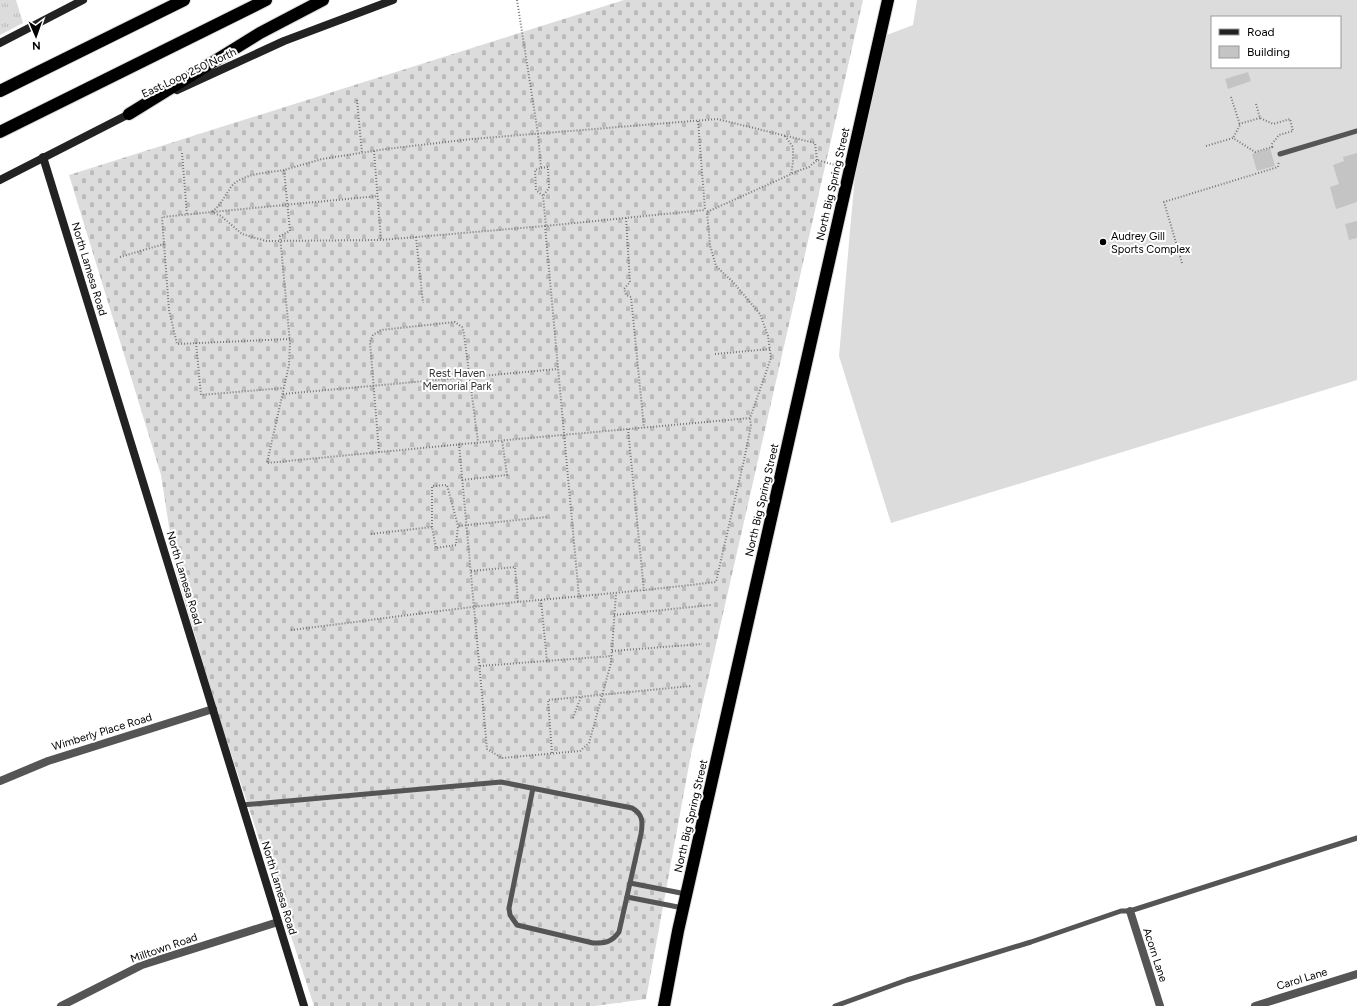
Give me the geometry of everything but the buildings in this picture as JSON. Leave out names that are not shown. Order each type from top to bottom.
[{"type":"highway","points":[[0,91],[184,0]]},
{"type":"highway","points":[[0,132],[266,0]]},
{"type":"highway","points":[[129,114],[260,33],[323,0]]},
{"type":"highway","name":"North Big Spring Street","points":[[664,1006],[668,978],[888,2]]},
{"type":"street","points":[[1,40],[83,0]]},
{"type":"street","name":"East Loop 250 North","points":[[0,180],[210,74],[284,41],[393,0]]},
{"type":"street","name":"North Lamesa Road","points":[[43,157],[304,1006]]},
{"type":"street","name":"Wimberly Place Road","points":[[0,782],[48,761],[213,709]]},
{"type":"street","name":"Acorn Lane","points":[[1130,911],[1160,1006]]},
{"type":"street","name":"Milltown Road","points":[[61,1006],[142,965],[278,922]]},
{"type":"street","name":"Carol Lane","points":[[1255,1006],[1357,974]]},
{"type":"lane","points":[[1280,154],[1357,130]]},
{"type":"lane","points":[[242,806],[501,782],[533,788],[632,808],[641,816],[643,822],[641,834],[619,932],[612,939],[604,943],[593,943],[517,925],[510,915],[510,908],[533,788]]},
{"type":"lane","points":[[835,1006],[907,980],[1031,942],[1121,911],[1130,911],[1357,838]]},
{"type":"lane","points":[[630,883],[687,894]]},
{"type":"lane","points":[[627,897],[684,909]]},
{"type":"path","points":[[517,0],[538,134],[541,168]]},
{"type":"path","points":[[1206,146],[1233,138],[1240,125],[1231,97]]},
{"type":"path","points":[[357,100],[362,153]]},
{"type":"path","points":[[1256,104],[1260,118]]},
{"type":"path","points":[[1239,124],[1260,118],[1273,124],[1290,119],[1293,131],[1280,135],[1272,144],[1272,147]]},
{"type":"path","points":[[212,212],[219,206],[232,186],[242,178],[284,170],[322,159],[472,139],[717,119],[815,143],[817,160]]},
{"type":"path","points":[[291,630],[518,602],[644,591],[716,582],[744,460],[751,426],[750,418],[771,358],[768,336],[760,314],[733,282],[716,266],[710,245],[698,121]]},
{"type":"path","points":[[786,136],[793,147],[791,174]]},
{"type":"path","points":[[1233,138],[1254,152],[1272,147]]},
{"type":"path","points":[[1182,263],[1164,202],[1278,167],[1280,154],[1272,147]]},
{"type":"path","points":[[374,151],[381,240]]},
{"type":"path","points":[[182,153],[187,215]]},
{"type":"path","points":[[817,160],[850,169]]},
{"type":"path","points":[[212,212],[221,216],[242,234],[266,241],[381,240],[546,226],[706,211],[809,167],[817,160]]},
{"type":"path","points":[[543,196],[536,190],[535,170],[548,168],[549,188],[543,196],[579,597]]},
{"type":"path","points":[[284,170],[290,231],[280,236],[280,241],[290,339],[289,365],[267,463],[478,442],[750,418]]},
{"type":"path","points":[[290,339],[177,344],[170,310],[162,217],[378,196]]},
{"type":"path","points":[[626,218],[630,282],[624,289],[626,295],[630,297],[644,428]]},
{"type":"path","points":[[416,236],[422,303]]},
{"type":"path","points":[[120,257],[164,244]]},
{"type":"path","points":[[379,452],[370,342],[373,335],[381,330],[399,327],[455,322],[462,326],[478,442]]},
{"type":"path","points":[[196,344],[201,395],[284,388]]},
{"type":"path","points":[[715,354],[770,349]]},
{"type":"path","points":[[282,394],[558,369]]},
{"type":"path","points":[[628,429],[644,591]]},
{"type":"path","points":[[462,480],[507,475],[502,440]]},
{"type":"path","points":[[459,444],[487,749],[502,758],[580,751],[589,743],[612,663],[616,593]]},
{"type":"path","points":[[447,485],[458,526],[456,545],[436,548],[432,527],[432,486],[447,485]]},
{"type":"path","points":[[458,526],[547,517]]},
{"type":"path","points":[[371,534],[432,527]]},
{"type":"path","points":[[471,571],[515,567],[518,602]]},
{"type":"path","points":[[541,600],[547,661]]},
{"type":"path","points":[[614,615],[711,605]]},
{"type":"path","points":[[612,651],[702,644]]},
{"type":"path","points":[[480,666],[612,656]]},
{"type":"path","points":[[552,753],[548,700],[691,686]]},
{"type":"path","points":[[573,718],[581,697]]},
{"type":"green space","points":[[0,0],[16,0],[23,23],[0,35]]},
{"type":"green space","name":"Rest Haven Memorial Park","points":[[624,0],[863,0],[691,754],[646,999],[595,1006],[314,1006],[221,723],[176,572],[161,475],[69,175]]},
{"type":"green space","name":"Audrey Gill Sports Complex","points":[[917,0],[1357,0],[1357,380],[891,523],[839,356],[859,129],[879,38],[913,25]]},
{"type":"place","name":"Audrey Gill Sports Complex","points":[[1103,242]]}]
